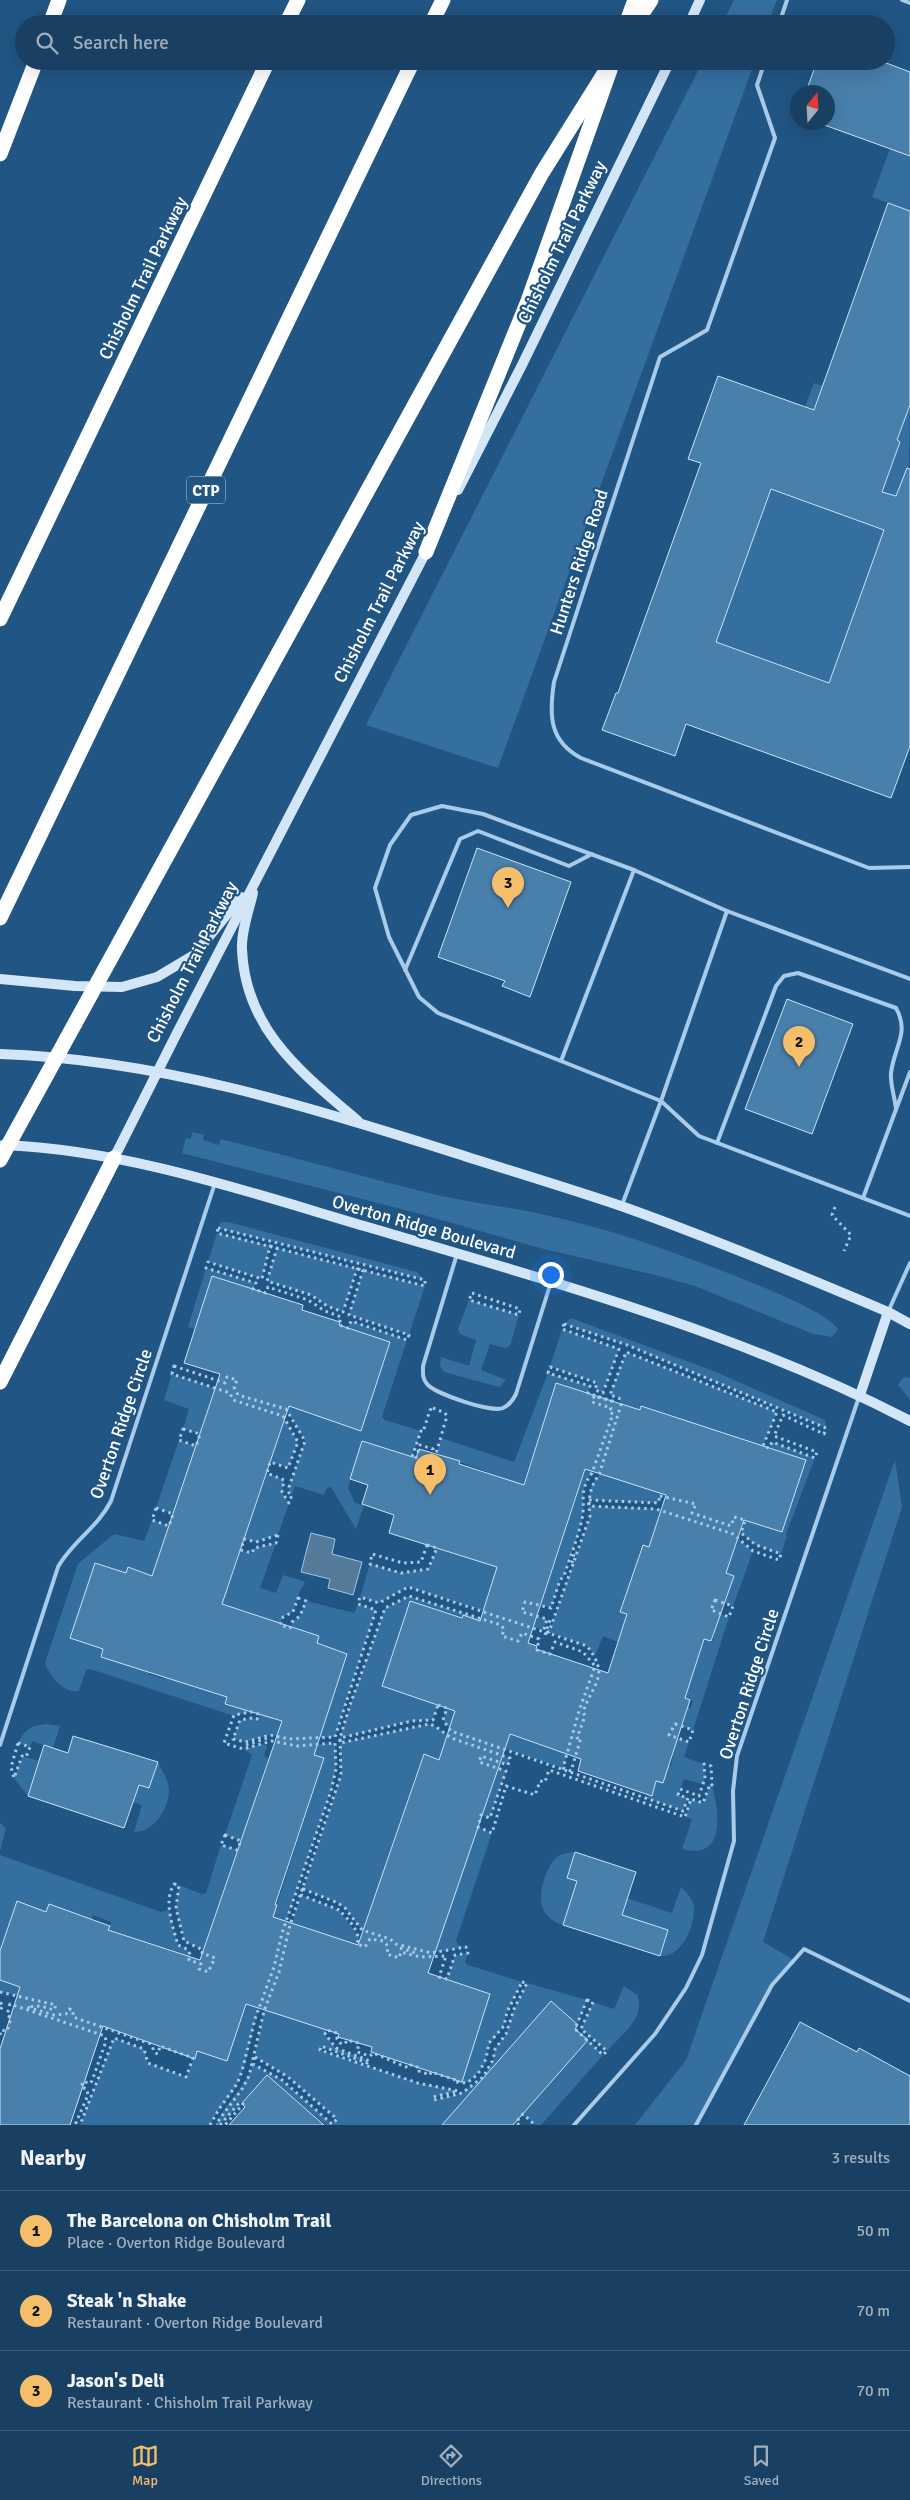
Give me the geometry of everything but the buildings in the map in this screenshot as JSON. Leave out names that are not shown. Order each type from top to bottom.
[{"type":"highway","points":[[53,15],[59,0]]},
{"type":"highway","points":[[290,15],[298,0]]},
{"type":"highway","points":[[436,15],[443,0]]},
{"type":"highway","points":[[629,15],[635,0]]},
{"type":"highway","points":[[642,15],[651,0]]},
{"type":"highway","points":[[0,154],[33,70]]},
{"type":"highway","name":"Chisholm Trail Parkway","points":[[0,619],[264,70]]},
{"type":"highway","name":"CTP","points":[[0,918],[408,70]]},
{"type":"highway","points":[[0,1160],[542,173],[606,70]]},
{"type":"highway","points":[[426,552],[528,301],[609,70]]},
{"type":"highway","points":[[0,1382],[114,1158]]},
{"type":"street","points":[[693,15],[700,0]]},
{"type":"street","name":"Chisholm Trail Parkway","points":[[114,1158],[156,1072],[522,365],[666,70]]},
{"type":"street","points":[[0,979],[74,986],[122,986],[157,977],[194,955],[256,880]]},
{"type":"street","points":[[256,880],[242,948],[248,992],[269,1035],[302,1072],[360,1123]]},
{"type":"street","points":[[0,1054],[52,1056],[156,1072],[360,1123],[621,1206],[732,1247],[888,1312],[910,1324]]},
{"type":"street","name":"Overton Ridge Boulevard","points":[[0,1144],[114,1158],[215,1182],[551,1282],[749,1348],[860,1395],[910,1421]]},
{"type":"street","points":[[860,1395],[888,1312]]},
{"type":"lane","points":[[782,15],[788,0]]},
{"type":"lane","points":[[902,0],[910,3]]},
{"type":"lane","name":"Hunters Ridge Road","points":[[762,70],[757,85],[775,138],[707,330],[660,357],[554,682],[550,710],[558,739],[567,751],[582,758],[869,868],[910,866]]},
{"type":"lane","points":[[910,979],[727,911],[634,870],[592,854],[483,814],[442,806],[411,815],[390,845],[375,888],[389,937],[419,998],[438,1013],[661,1101],[699,1136],[910,1216]]},
{"type":"lane","points":[[405,970],[460,838],[478,831],[569,866],[592,854]]},
{"type":"lane","points":[[561,1061],[634,870]]},
{"type":"lane","points":[[621,1206],[661,1101],[727,911]]},
{"type":"lane","points":[[717,1143],[776,986],[784,976],[798,972],[896,1008],[904,1016],[908,1028],[891,1073],[896,1109]]},
{"type":"lane","points":[[863,1198],[910,1072]]},
{"type":"lane","name":"Overton Ridge Circle","points":[[0,1745],[58,1567],[64,1555],[100,1518],[111,1501],[215,1182]]},
{"type":"lane","points":[[457,1254],[423,1366],[423,1377],[436,1392],[492,1410],[502,1408],[511,1402],[516,1394],[551,1282]]},
{"type":"lane","points":[[888,1312],[910,1263]]},
{"type":"lane","name":"Overton Ridge Circle","points":[[574,2125],[655,2034],[686,1988],[702,1955],[734,1841],[733,1791],[737,1756],[860,1395]]},
{"type":"lane","points":[[696,2125],[772,1985],[804,1949],[910,2001]]},
{"type":"path","points":[[841,1190],[832,1215],[851,1235],[844,1251]]},
{"type":"path","points":[[218,1228],[425,1280],[424,1286],[277,1248],[217,1234],[218,1228]]},
{"type":"path","points":[[270,1246],[262,1279],[208,1262],[206,1268],[256,1283],[254,1289],[266,1293],[268,1287],[308,1300],[325,1311],[341,1317],[339,1325],[348,1328],[351,1321],[407,1340],[409,1335],[349,1315],[363,1270]]},
{"type":"path","points":[[277,1248],[267,1281],[311,1295],[327,1306],[343,1312],[357,1269]]},
{"type":"path","points":[[472,1293],[520,1309],[519,1315],[469,1300],[472,1293]]},
{"type":"path","points":[[564,1324],[627,1345],[826,1428],[824,1434],[783,1415],[774,1436],[817,1452],[814,1458],[772,1442],[769,1448],[763,1446],[777,1412],[626,1352],[610,1395],[619,1398],[622,1405],[599,1476],[592,1484],[588,1500],[590,1516],[546,1632],[547,1619],[522,1612],[525,1602],[551,1608],[560,1580],[564,1576],[582,1517],[582,1498],[586,1481],[592,1473],[613,1414],[609,1412],[610,1408],[592,1402],[594,1396],[615,1402],[588,1393],[590,1386],[548,1373],[550,1367],[597,1383],[595,1390],[604,1393],[619,1349],[562,1329],[564,1324]]},
{"type":"path","points":[[174,1366],[225,1383],[227,1376],[237,1380],[234,1387],[238,1395],[286,1409],[305,1441],[288,1487],[288,1491],[292,1496],[289,1503],[282,1492],[284,1480],[267,1473],[270,1462],[288,1468],[298,1442],[283,1416],[233,1400],[230,1393],[172,1374],[174,1366]]},
{"type":"path","points":[[433,1408],[446,1413],[447,1416],[433,1464],[429,1463],[433,1449],[420,1445],[416,1458],[412,1457],[430,1410],[433,1408]]},
{"type":"path","points":[[183,1429],[200,1434],[196,1446],[179,1440],[183,1429]]},
{"type":"path","points":[[588,1500],[658,1503],[660,1496],[680,1502],[680,1499],[696,1504],[692,1513],[731,1526],[734,1516],[746,1520],[741,1533],[756,1545],[781,1554],[780,1560],[753,1551],[733,1534],[656,1509],[589,1506]]},
{"type":"path","points":[[156,1508],[172,1514],[169,1526],[152,1520],[156,1508]]},
{"type":"path","points":[[278,1535],[276,1543],[254,1548],[252,1553],[241,1550],[244,1539],[256,1542],[278,1535]]},
{"type":"path","points":[[427,1545],[437,1548],[428,1569],[402,1573],[370,1564],[372,1554],[403,1563],[421,1562],[427,1545]]},
{"type":"path","points":[[572,1563],[575,1550]]},
{"type":"path","points":[[210,2125],[218,2108],[237,2084],[242,2071],[256,2019],[274,1967],[282,1933],[332,1791],[336,1769],[335,1743],[297,1746],[272,1741],[243,1749],[224,1743],[234,1715],[251,1712],[259,1714],[257,1720],[252,1718],[240,1720],[233,1739],[245,1742],[270,1734],[289,1739],[335,1737],[376,1610],[358,1604],[360,1597],[379,1603],[408,1587],[587,1646],[598,1661],[600,1668],[583,1712],[585,1716],[578,1738],[581,1738],[571,1771]]},
{"type":"path","points":[[218,2125],[216,2124],[222,2113],[242,2089],[253,2064],[264,2011],[279,1972],[290,1926],[341,1776],[340,1738],[384,1608],[409,1596],[501,1625],[504,1629],[502,1636],[518,1641],[522,1633],[536,1637],[539,1642],[537,1650],[550,1654],[555,1642],[583,1652],[594,1666],[579,1710],[563,1768]]},
{"type":"path","points":[[298,1598],[306,1601],[300,1616],[292,1622],[290,1628],[280,1625],[283,1618],[294,1612],[298,1598]]},
{"type":"path","points":[[715,1600],[733,1606],[729,1617],[711,1610],[715,1600]]},
{"type":"path","points":[[546,1632],[551,1617]]},
{"type":"path","points":[[340,1738],[412,1721],[433,1720],[438,1706],[447,1708],[443,1720],[451,1732],[563,1768],[683,1811],[688,1798],[678,1795],[680,1789],[698,1796],[705,1778],[704,1764],[711,1766],[712,1785],[710,1784],[703,1803],[691,1799],[685,1817],[549,1770],[545,1782],[540,1781],[535,1795],[506,1786],[492,1833],[478,1827],[482,1815],[490,1818],[506,1771],[479,1762],[481,1756],[508,1765],[510,1758],[451,1738],[435,1726],[429,1724],[340,1743]]},
{"type":"path","points":[[675,1724],[693,1730],[689,1742],[669,1735],[675,1724]]},
{"type":"path","points":[[246,1745],[268,1738]]},
{"type":"path","points":[[18,1743],[30,1747],[26,1757],[22,1756],[14,1778],[11,1767],[18,1743]]},
{"type":"path","points":[[225,1835],[241,1840],[237,1850],[221,1845],[225,1835]]},
{"type":"path","points":[[174,1884],[179,1885],[175,1901],[183,1939],[203,1950],[202,1953],[215,1958],[208,1972],[199,1969],[201,1964],[189,1960],[190,1954],[187,1949],[178,1945],[168,1902],[174,1884]]},
{"type":"path","points":[[301,1895],[339,1910],[358,1934],[357,1944],[365,1947],[368,1940],[374,1939],[386,1943],[387,1954],[399,1958],[401,1952],[420,1957],[446,1956],[439,1977],[447,1979],[455,1955],[468,1953],[466,1947],[430,1952],[396,1944],[390,1939],[362,1930],[345,1908],[338,1903],[303,1889]]},
{"type":"path","points":[[400,1948],[416,1953]]},
{"type":"path","points":[[522,1982],[527,1983],[514,2009],[506,2034],[495,2048],[489,2066],[480,2080],[462,2093],[434,2100],[433,2097],[458,2091],[418,2083],[320,2050],[321,2046],[367,2063],[370,2061],[336,2048],[325,2034],[326,2030],[337,2033],[337,2039],[340,2043],[345,2044],[347,2040],[359,2043],[357,2052],[370,2056],[373,2053],[406,2067],[408,2064],[420,2068],[419,2071],[428,2074],[431,2072],[456,2080],[456,2082],[467,2083],[485,2063],[488,2047],[504,2026],[507,2012],[522,1982]]},
{"type":"path","points":[[0,1992],[56,2005],[54,2010],[41,2006],[27,2006],[54,2015],[66,2014],[68,2009],[72,2010],[73,2017],[151,2044],[155,2053],[158,2054],[160,2046],[193,2058],[186,2077],[148,2063],[144,2049],[114,2038],[80,2125]]},
{"type":"path","points":[[586,2000],[593,2002],[581,2029],[607,2051],[603,2055],[575,2029],[586,2000]]},
{"type":"path","points":[[0,2003],[3,2004],[0,2012]]},
{"type":"path","points":[[0,2034],[1,2030],[7,2031],[11,2018],[7,2016],[10,2004],[105,2036],[106,2041],[92,2081],[89,2084],[84,2082],[81,2087],[87,2089],[88,2095],[75,2125]]},
{"type":"path","points":[[253,2064],[282,2080],[332,2124],[337,2119],[288,2077],[255,2057]]},
{"type":"path","points":[[218,2125],[240,2102],[242,2103],[224,2125]]},
{"type":"path","points":[[519,2125],[516,2122],[523,2114],[536,2125]]},
{"type":"shaded area","points":[[734,0],[777,0],[771,15],[726,15]]},
{"type":"shaded area","points":[[698,70],[752,70],[498,768],[366,725]]},
{"type":"shaded area","points":[[890,149],[910,156],[910,211],[872,197]]},
{"type":"shaded area","points":[[814,383],[906,416],[910,406],[905,710],[716,642],[771,489],[871,524],[900,442],[805,407]]},
{"type":"shaded area","points":[[193,1132],[204,1135],[203,1140],[219,1145],[221,1139],[437,1195],[528,1211],[622,1235],[702,1263],[774,1292],[828,1319],[838,1330],[832,1337],[813,1334],[695,1286],[540,1248],[413,1212],[182,1153],[186,1138],[190,1139]]},
{"type":"shaded area","points":[[221,1222],[228,1222],[417,1272],[425,1280],[218,1228]]},
{"type":"shaded area","points":[[217,1233],[270,1246],[262,1279],[208,1262]]},
{"type":"shaded area","points":[[277,1248],[357,1269],[343,1312],[327,1306],[311,1295],[267,1281]]},
{"type":"shaded area","points":[[206,1268],[256,1283],[253,1289],[212,1276],[195,1329],[188,1327]]},
{"type":"shaded area","points":[[363,1270],[425,1286],[409,1335],[349,1315]]},
{"type":"shaded area","points":[[469,1300],[519,1315],[510,1346],[505,1348],[490,1344],[481,1370],[506,1380],[499,1387],[444,1372],[440,1366],[441,1357],[469,1366],[476,1340],[460,1334],[458,1329]]},
{"type":"shaded area","points":[[571,1318],[716,1372],[825,1420],[826,1428],[627,1345],[564,1324]]},
{"type":"shaded area","points":[[351,1321],[407,1340],[382,1417],[385,1420],[421,1431],[412,1457],[362,1442],[348,1488],[355,1503],[364,1505],[356,1529],[331,1487],[327,1488],[324,1495],[295,1486],[292,1495],[289,1493],[289,1487],[305,1441],[286,1409],[237,1380],[361,1430],[390,1342],[348,1328]]},
{"type":"shaded area","points":[[562,1329],[619,1349],[603,1393],[595,1390],[597,1383],[550,1367]]},
{"type":"shaded area","points":[[626,1352],[777,1412],[763,1446],[641,1406],[617,1479],[661,1493],[658,1503],[588,1500],[592,1484],[599,1475],[621,1405],[619,1398],[610,1395]]},
{"type":"shaded area","points":[[548,1373],[590,1386],[588,1393],[556,1383],[488,1594],[522,1612],[547,1619],[544,1630],[408,1587],[379,1603],[360,1597],[370,1564],[401,1573],[428,1569],[437,1548],[481,1540],[501,1477],[441,1455],[433,1463],[441,1438],[514,1462]]},
{"type":"shaded area","points":[[172,1374],[230,1393],[283,1416],[298,1442],[288,1468],[270,1462],[284,1422],[212,1397],[200,1434],[183,1429],[189,1409],[164,1400]]},
{"type":"shaded area","points":[[904,1377],[910,1378],[910,1399],[898,1385]]},
{"type":"shaded area","points":[[613,1414],[592,1473],[585,1486],[582,1519],[564,1576],[560,1580],[551,1608],[541,1605],[602,1419]]},
{"type":"shaded area","points":[[179,1440],[196,1446],[173,1514],[156,1508]]},
{"type":"shaded area","points":[[772,1442],[815,1458],[786,1534],[781,1554],[756,1545],[741,1533],[745,1520],[782,1532],[806,1460],[769,1448]]},
{"type":"shaded area","points":[[895,1460],[902,1507],[763,1942],[794,1960],[772,1985],[696,2125],[635,2125],[686,2060]]},
{"type":"shaded area","points":[[267,1473],[284,1480],[282,1492],[289,1503],[278,1535],[256,1542],[244,1539]]},
{"type":"shaded area","points":[[589,1506],[656,1509],[733,1534],[753,1551],[733,1606],[719,1602],[734,1576],[726,1573],[736,1542],[659,1516],[649,1547],[642,1545],[636,1564],[645,1567],[627,1607],[622,1605],[620,1611],[627,1614],[618,1642],[603,1636],[595,1656],[587,1646],[549,1632],[590,1517]]},
{"type":"shaded area","points":[[152,1520],[169,1526],[156,1564],[228,1588],[241,1550],[252,1553],[254,1548],[276,1543],[260,1588],[276,1593],[283,1575],[303,1581],[305,1583],[300,1591],[293,1612],[283,1617],[280,1625],[258,1622],[260,1616],[145,1579],[147,1574],[129,1567],[126,1573],[95,1563],[71,1638],[103,1649],[101,1657],[151,1665],[148,1674],[165,1679],[167,1671],[227,1697],[225,1704],[242,1709],[244,1702],[251,1712],[234,1716],[90,1669],[86,1670],[79,1691],[68,1690],[58,1683],[47,1668],[45,1663],[78,1564],[114,1534],[144,1541]]},
{"type":"shaded area","points":[[311,1533],[335,1539],[332,1554],[362,1562],[353,1595],[328,1588],[330,1579],[301,1572]]},
{"type":"shaded area","points":[[409,1596],[501,1625],[502,1628],[410,1602],[382,1686],[438,1705],[433,1720],[412,1721],[340,1738],[385,1608]]},
{"type":"shaded area","points":[[306,1601],[354,1613],[358,1604],[376,1610],[335,1737],[289,1739],[270,1735],[245,1742],[233,1739],[240,1720],[257,1719],[259,1714],[265,1716],[266,1711],[274,1716],[273,1719],[289,1725],[323,1728],[347,1654],[317,1643],[319,1636],[290,1628],[292,1622],[300,1616]]},
{"type":"shaded area","points":[[713,1611],[729,1617],[693,1730],[675,1724],[678,1716],[685,1718],[688,1707],[691,1708],[693,1701],[685,1698],[704,1639],[712,1642],[714,1635],[709,1633]]},
{"type":"shaded area","points":[[447,1708],[508,1734],[560,1752],[573,1712],[568,1752],[563,1768],[451,1731],[443,1720]]},
{"type":"shaded area","points":[[429,1724],[435,1726],[451,1738],[510,1758],[508,1765],[445,1741],[439,1760],[423,1755],[367,1919],[438,1943],[478,1827],[492,1833],[456,1941],[458,1945],[466,1947],[431,1953],[362,1930],[345,1908],[338,1903],[303,1889],[341,1776],[340,1743]]},
{"type":"shaded area","points":[[38,1725],[60,1726],[50,1757],[149,1788],[158,1762],[167,1781],[169,1792],[168,1800],[161,1816],[149,1828],[134,1832],[142,1805],[36,1771],[28,1796],[14,1778],[22,1756],[43,1762],[49,1747],[32,1741],[30,1747],[18,1743],[23,1734],[30,1729]]},
{"type":"shaded area","points":[[672,1736],[689,1742],[684,1757],[704,1764],[705,1778],[703,1784],[684,1779],[678,1795],[688,1798],[683,1811],[646,1798],[648,1794],[652,1795],[662,1764],[671,1766],[674,1749],[670,1747]]},
{"type":"shaded area","points":[[335,1743],[336,1769],[331,1791],[273,1961],[244,2068],[231,2094],[210,2125],[80,2125],[114,2038],[144,2049],[148,2063],[186,2077],[197,2051],[226,2061],[324,1759],[296,1749],[297,1746]]},
{"type":"shaded area","points":[[262,1744],[267,1746],[264,1756],[268,1758],[241,1841],[225,1835],[252,1755],[243,1749]]},
{"type":"shaded area","points":[[479,1762],[506,1771],[490,1818],[481,1815]]},
{"type":"shaded area","points":[[710,1784],[712,1785],[717,1808],[716,1831],[713,1841],[707,1848],[696,1851],[682,1849],[692,1819],[685,1817],[691,1799],[703,1803]]},
{"type":"shaded area","points":[[0,1823],[6,1828],[0,1851]]},
{"type":"shaded area","points":[[221,1845],[237,1850],[203,1950],[184,1941],[176,1908],[179,1885],[202,1894],[206,1893]]},
{"type":"shaded area","points":[[575,1852],[567,1878],[672,1913],[681,1887],[691,1899],[694,1911],[691,1928],[687,1937],[675,1952],[660,1956],[668,1930],[572,1899],[563,1925],[548,1917],[544,1911],[541,1897],[546,1874],[551,1863],[560,1855]]},
{"type":"shaded area","points":[[0,1855],[161,1912],[169,1910],[178,1945],[187,1949],[190,1954],[189,1960],[178,1962],[181,1953],[166,1948],[163,1957],[108,1930],[111,1922],[93,1915],[91,1923],[49,1904],[46,1912],[17,1902],[0,1951]]},
{"type":"shaded area","points":[[301,1895],[339,1910],[359,1937],[357,1944],[311,1930],[284,2016],[327,2030],[325,2034],[336,2048],[370,2061],[367,2063],[321,2047],[320,2050],[418,2083],[458,2091],[433,2098],[434,2100],[462,2093],[483,2077],[493,2060],[495,2049],[506,2034],[514,2009],[527,1983],[587,2000],[578,2025],[551,2001],[442,2125],[326,2125],[267,2075],[220,2125],[217,2125],[225,2108],[245,2082],[253,2064],[282,2080],[332,2124],[337,2119],[288,2077],[255,2057],[264,2011]]},
{"type":"shaded area","points":[[468,1953],[465,1962],[468,1965],[522,1982],[507,2012],[504,2026],[488,2047],[485,2063],[475,2077],[464,2084],[455,2082],[456,2080],[462,2082],[490,1994],[447,1979],[455,1955]]},
{"type":"shaded area","points":[[0,1980],[20,1987],[21,1996],[0,1992]]},
{"type":"shaded area","points":[[624,1986],[637,1995],[638,2011],[631,2026],[607,2051],[581,2029],[593,2002],[614,2009]]},
{"type":"shaded area","points":[[588,2040],[603,2055],[541,2125],[535,2125],[523,2114]]},
{"type":"place","name":"Jason's Deli","points":[[508,908]]},
{"type":"place","name":"Steak 'n Shake","points":[[799,1067]]},
{"type":"place","name":"The Barcelona on Chisholm Trail","points":[[430,1495]]}]
